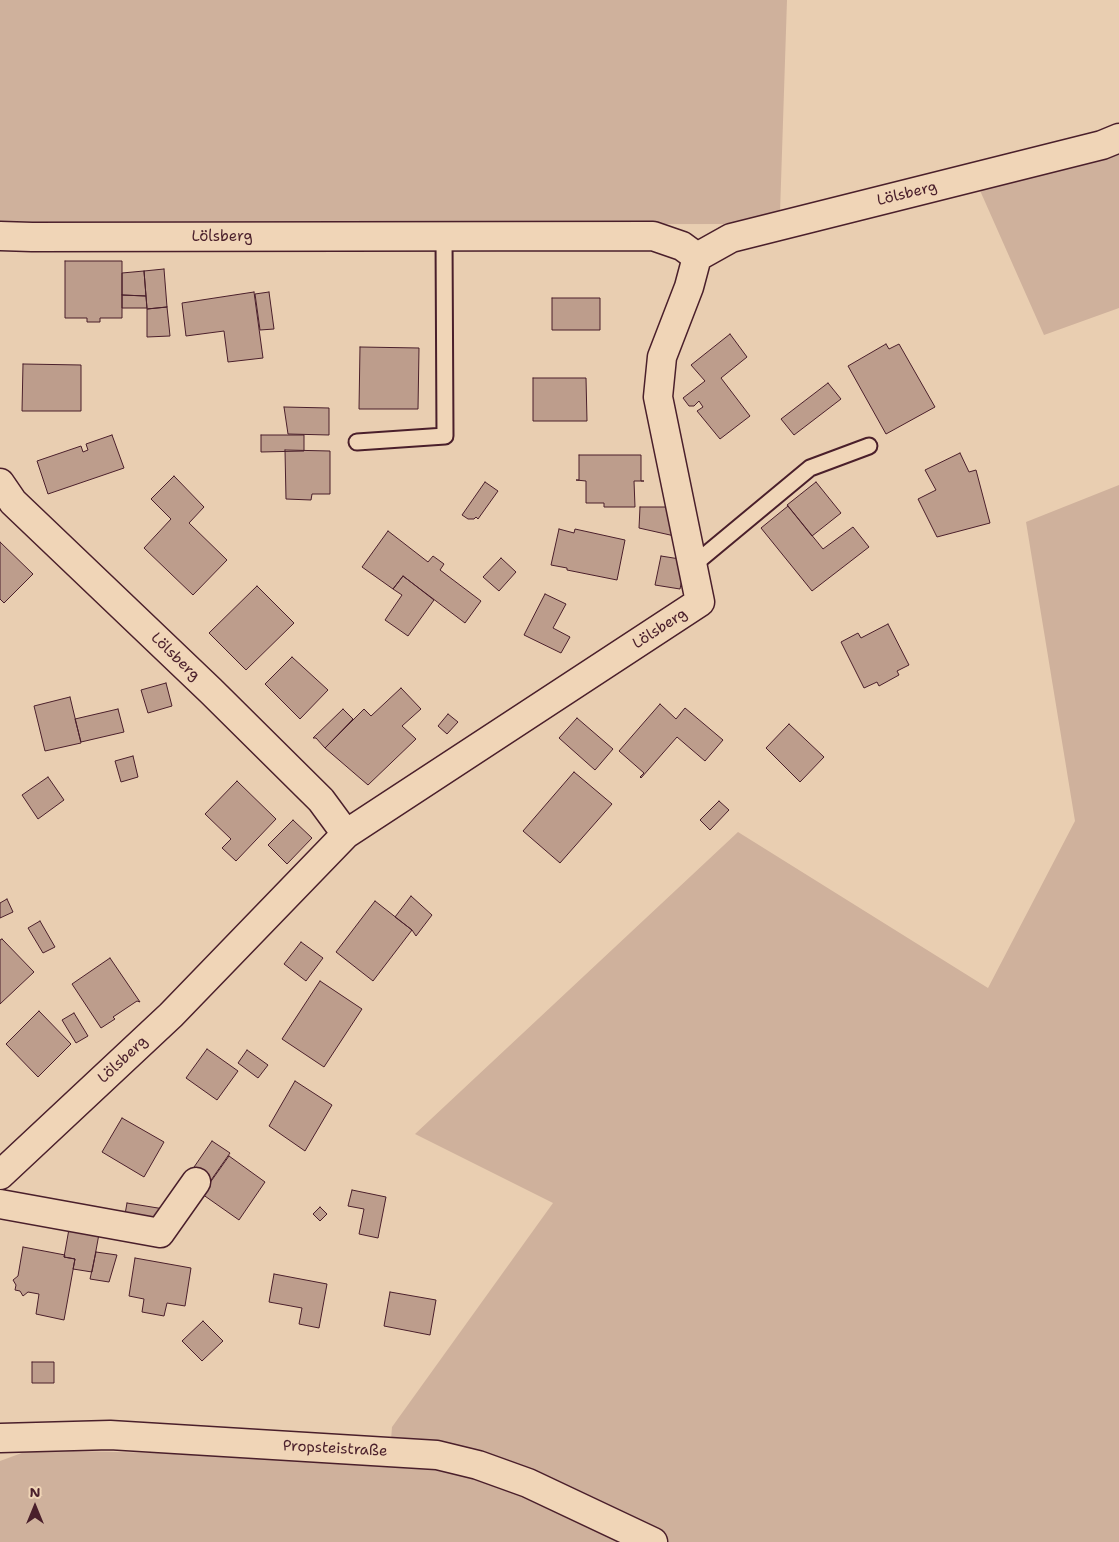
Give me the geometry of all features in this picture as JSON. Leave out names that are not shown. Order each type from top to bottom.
[{"type":"street","name":"Lölsberg","points":[[696,256],[731,238],[1102,146],[1119,138]]},
{"type":"street","name":"Lölsberg","points":[[0,236],[653,236],[682,246],[696,256]]},
{"type":"street","name":"Lölsberg","points":[[0,1174],[172,1015],[346,834],[700,602],[658,397],[662,357],[689,287],[696,256]]},
{"type":"street","name":"Lölsberg","points":[[0,484],[12,502],[204,684],[321,800],[346,834]]},
{"type":"street","points":[[0,1204],[160,1233],[196,1182]]},
{"type":"street","name":"Propsteistraße","points":[[0,1438],[110,1435],[437,1455],[478,1465],[528,1483],[653,1542]]},
{"type":"lane","points":[[357,442],[445,436],[444,236]]},
{"type":"lane","points":[[692,566],[810,468],[869,446]]},
{"type":"shaded area","points":[[0,0],[787,0],[780,213],[728,224],[0,225]]},
{"type":"shaded area","points":[[1119,153],[1119,308],[1044,335],[978,186]]},
{"type":"shaded area","points":[[1119,485],[1119,1542],[0,1542],[0,1461],[30,1450],[159,1453],[389,1466],[392,1427],[553,1203],[415,1134],[738,832],[988,988],[1075,821],[1026,522]]},
{"type":"building","points":[[65,261],[122,261],[122,318],[100,318],[100,322],[87,322],[87,318],[65,318]]},
{"type":"building","points":[[164,269],[167,307],[147,309],[144,271]]},
{"type":"building","points":[[144,271],[146,296],[122,295],[122,273]]},
{"type":"building","points":[[254,292],[263,358],[228,362],[224,331],[186,336],[182,303]]},
{"type":"building","points":[[269,292],[274,329],[260,330],[255,294]]},
{"type":"building","points":[[122,295],[146,296],[147,308],[122,308]]},
{"type":"building","points":[[552,298],[600,298],[600,330],[552,330]]},
{"type":"building","points":[[167,307],[170,336],[147,337],[147,309]]},
{"type":"building","points":[[730,334],[747,357],[721,378],[750,416],[720,439],[697,411],[703,407],[699,401],[694,406],[689,406],[683,398],[705,381],[691,365]]},
{"type":"building","points":[[886,344],[889,349],[899,344],[935,407],[886,434],[848,366]]},
{"type":"building","points":[[360,347],[419,348],[418,409],[359,409]]},
{"type":"building","points":[[23,364],[81,365],[81,411],[22,411]]},
{"type":"building","points":[[533,378],[586,378],[587,421],[533,421]]},
{"type":"building","points":[[828,383],[841,399],[794,435],[781,419]]},
{"type":"building","points":[[284,407],[329,408],[329,435],[288,434]]},
{"type":"building","points":[[112,435],[124,468],[48,494],[37,461],[81,446],[83,452],[88,450],[86,444]]},
{"type":"building","points":[[261,435],[304,435],[304,451],[261,452]]},
{"type":"building","points":[[285,450],[330,451],[330,494],[312,494],[311,500],[286,499]]},
{"type":"building","points":[[960,453],[969,472],[976,470],[990,523],[937,537],[918,499],[936,490],[925,470]]},
{"type":"building","points":[[579,455],[641,455],[641,481],[634,481],[635,507],[604,507],[604,503],[586,503],[586,481],[576,480],[579,480]]},
{"type":"building","points":[[174,476],[204,507],[189,523],[227,560],[193,595],[144,548],[171,519],[151,499]]},
{"type":"building","points":[[485,482],[498,491],[478,519],[476,517],[468,519],[462,515]]},
{"type":"building","points":[[816,482],[841,513],[812,536],[787,505]]},
{"type":"building","points":[[788,506],[823,549],[853,527],[869,547],[812,591],[761,528]]},
{"type":"building","points":[[640,507],[671,507],[679,537],[639,528]]},
{"type":"building","points":[[559,529],[574,533],[575,529],[625,540],[617,580],[551,565]]},
{"type":"building","points":[[388,531],[428,562],[433,556],[444,564],[440,570],[481,601],[465,623],[403,576],[393,589],[362,567]]},
{"type":"building","points":[[0,542],[33,574],[4,603],[0,599]]},
{"type":"building","points":[[661,556],[686,560],[680,589],[655,585]]},
{"type":"building","points":[[501,558],[516,572],[499,591],[483,577]]},
{"type":"building","points":[[403,576],[434,600],[408,636],[385,620],[402,595],[393,589]]},
{"type":"building","points":[[257,586],[294,623],[246,670],[209,633]]},
{"type":"building","points":[[545,594],[566,604],[553,628],[570,637],[561,653],[524,635]]},
{"type":"building","points":[[888,624],[909,665],[897,671],[899,675],[879,686],[877,682],[864,688],[841,642],[858,633],[861,638]]},
{"type":"building","points":[[292,657],[328,690],[300,719],[265,684]]},
{"type":"building","points":[[166,683],[172,706],[148,713],[141,690]]},
{"type":"building","points":[[401,688],[421,709],[402,726],[416,739],[368,785],[325,748],[364,709],[371,716]]},
{"type":"building","points":[[70,697],[81,743],[45,751],[34,706]]},
{"type":"building","points":[[660,704],[676,719],[685,708],[723,740],[705,761],[677,737],[641,778],[644,773],[619,751]]},
{"type":"building","points":[[118,709],[124,732],[81,742],[75,719]]},
{"type":"building","points":[[343,709],[353,719],[325,748],[316,738],[313,738]]},
{"type":"building","points":[[448,714],[458,722],[447,734],[438,726]]},
{"type":"building","points":[[577,718],[613,749],[595,770],[559,738]]},
{"type":"building","points":[[789,724],[824,757],[800,782],[766,748]]},
{"type":"building","points":[[133,756],[138,777],[121,782],[115,761]]},
{"type":"building","points":[[574,772],[612,804],[560,863],[523,831]]},
{"type":"building","points":[[48,777],[64,800],[38,819],[22,795]]},
{"type":"building","points":[[237,781],[276,819],[236,861],[222,848],[231,839],[205,814]]},
{"type":"building","points":[[719,801],[729,810],[710,830],[700,820]]},
{"type":"building","points":[[293,820],[312,838],[287,864],[268,845]]},
{"type":"building","points":[[411,896],[432,915],[416,936],[412,930],[395,917]]},
{"type":"building","points":[[7,899],[13,912],[0,918],[0,903]]},
{"type":"building","points":[[375,901],[412,930],[373,981],[336,952]]},
{"type":"building","points":[[40,921],[55,947],[43,953],[28,928]]},
{"type":"building","points":[[2,939],[34,972],[0,1004],[0,940]]},
{"type":"building","points":[[301,942],[323,958],[306,981],[284,964]]},
{"type":"building","points":[[110,958],[140,1002],[137,1001],[113,1017],[115,1019],[101,1028],[72,984]]},
{"type":"building","points":[[320,981],[362,1009],[324,1067],[282,1039]]},
{"type":"building","points":[[39,1011],[71,1044],[38,1077],[6,1044]]},
{"type":"building","points":[[74,1013],[88,1036],[76,1043],[62,1020]]},
{"type":"building","points":[[207,1049],[238,1071],[217,1100],[186,1078]]},
{"type":"building","points":[[247,1050],[268,1065],[258,1078],[238,1063]]},
{"type":"building","points":[[295,1081],[332,1105],[305,1151],[269,1126]]},
{"type":"building","points":[[122,1118],[164,1142],[144,1177],[102,1152]]},
{"type":"building","points":[[212,1141],[230,1153],[209,1183],[192,1170]]},
{"type":"building","points":[[229,1156],[265,1182],[239,1220],[202,1194]]},
{"type":"building","points":[[352,1190],[386,1197],[378,1238],[359,1234],[364,1209],[348,1206]]},
{"type":"building","points":[[127,1203],[164,1209],[153,1225],[124,1220]]},
{"type":"building","points":[[320,1207],[327,1214],[320,1221],[313,1214]]},
{"type":"building","points":[[69,1229],[99,1234],[92,1272],[73,1269],[75,1259],[64,1257]]},
{"type":"building","points":[[23,1247],[65,1255],[64,1257],[75,1259],[64,1320],[36,1314],[39,1294],[28,1292],[23,1296],[20,1291],[15,1290],[16,1285],[13,1280],[18,1276]]},
{"type":"building","points":[[96,1252],[117,1255],[109,1282],[90,1279]]},
{"type":"building","points":[[135,1258],[191,1268],[185,1306],[167,1303],[164,1316],[142,1312],[144,1299],[129,1296]]},
{"type":"building","points":[[274,1274],[327,1284],[319,1328],[299,1324],[302,1308],[269,1302]]},
{"type":"building","points":[[390,1292],[436,1300],[430,1335],[384,1326]]},
{"type":"building","points":[[203,1321],[223,1341],[202,1361],[182,1341]]},
{"type":"building","points":[[32,1362],[54,1362],[54,1383],[32,1383]]}]
